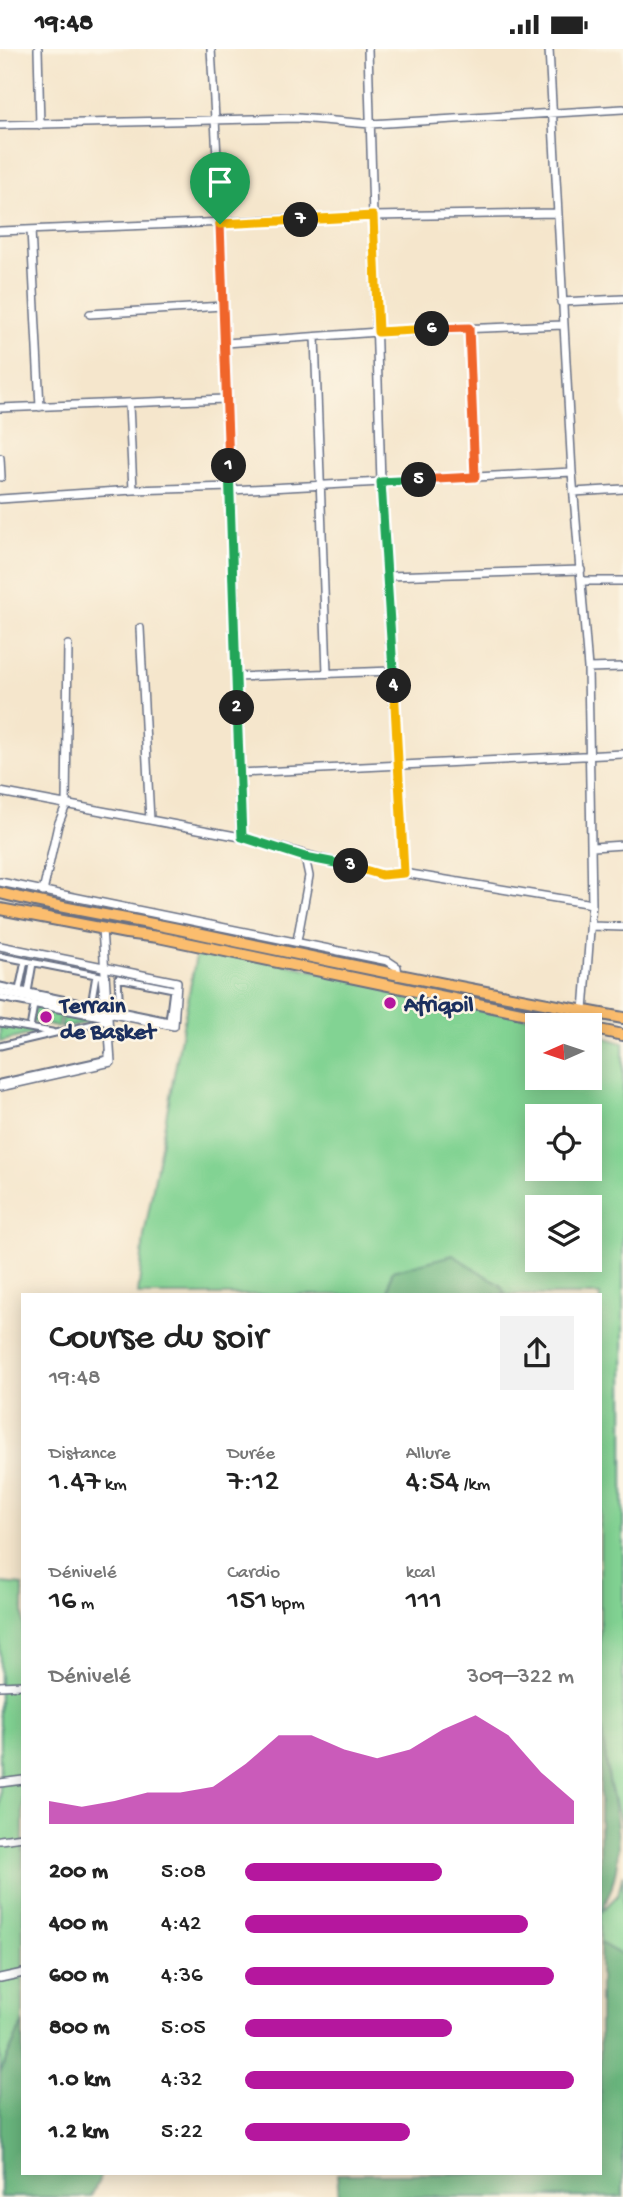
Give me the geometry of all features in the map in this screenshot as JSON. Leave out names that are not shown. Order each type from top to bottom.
[{"type":"main road","points":[[0,894],[398,976],[623,1018]]},
{"type":"main road","points":[[0,909],[158,937],[525,1014]]},
{"type":"main road","points":[[602,1031],[623,1035]]},
{"type":"street","points":[[38,49],[40,125]]},
{"type":"street","points":[[211,49],[226,343],[225,399],[231,488],[242,837]]},
{"type":"street","points":[[368,49],[381,482],[404,873]]},
{"type":"street","points":[[549,49],[561,302],[588,668],[593,904],[584,1011]]},
{"type":"street","points":[[0,125],[298,118],[370,124],[623,109]]},
{"type":"street","points":[[0,232],[373,216],[556,213]]},
{"type":"street","points":[[31,230],[40,407]]},
{"type":"street","points":[[561,302],[623,299]]},
{"type":"street","points":[[90,314],[223,306]]},
{"type":"street","points":[[226,343],[378,332],[563,325]]},
{"type":"street","points":[[469,328],[475,477]]},
{"type":"street","points":[[315,337],[327,673]]},
{"type":"street","points":[[0,408],[129,405],[225,399]]},
{"type":"street","points":[[129,405],[133,490]]},
{"type":"street","points":[[0,458],[1,477]]},
{"type":"street","points":[[0,499],[133,490],[321,485],[572,472]]},
{"type":"street","points":[[574,492],[623,489]]},
{"type":"street","points":[[388,576],[581,570]]},
{"type":"street","points":[[582,581],[623,581]]},
{"type":"street","points":[[140,628],[149,820]]},
{"type":"street","points":[[43,892],[58,825],[66,805],[68,645]]},
{"type":"street","points":[[588,668],[623,667]]},
{"type":"street","points":[[236,677],[393,671]]},
{"type":"street","points":[[239,773],[623,754]]},
{"type":"street","points":[[0,792],[242,837],[305,857],[382,875],[404,873],[593,904]]},
{"type":"street","points":[[593,847],[623,845]]},
{"type":"street","points":[[297,941],[309,876],[305,857]]},
{"type":"street","points":[[0,883],[388,961],[397,967],[398,976]]},
{"type":"street","points":[[591,926],[623,927]]},
{"type":"street","points":[[0,1085],[111,1062],[102,929]]},
{"type":"street","points":[[0,946],[177,982],[174,1025],[107,1017],[0,992]]},
{"type":"street","points":[[0,956],[102,976],[103,1008],[0,986]]},
{"type":"street","points":[[19,990],[25,961]]},
{"type":"street","points":[[28,992],[33,963]]},
{"type":"street","points":[[91,1005],[96,975]]},
{"type":"street","points":[[118,978],[173,989],[169,1021],[120,1011],[118,978]]},
{"type":"street","points":[[0,998],[106,1019],[107,1017]]},
{"type":"street","points":[[30,1028],[34,1005]]},
{"type":"street","points":[[0,1046],[107,1017]]},
{"type":"street","points":[[0,1023],[55,1033]]},
{"type":"street","points":[[0,1686],[21,1685]]},
{"type":"street","points":[[0,1783],[21,1780]]},
{"type":"street","points":[[0,1840],[21,1837]]},
{"type":"street","points":[[0,1978],[21,1973]]},
{"type":"green space","points":[[198,945],[525,1017],[525,1090],[602,1090],[602,1037],[623,1043],[623,1830],[610,1786],[602,1734],[602,1293],[505,1293],[500,1285],[392,1271],[388,1293],[138,1293],[144,1236]]},
{"type":"green space","name":"Terrain de Basket","points":[[35,1006],[61,1011],[58,1027],[32,1022]]},
{"type":"green space","points":[[64,1011],[96,1017],[96,1021],[61,1028]]},
{"type":"green space","points":[[0,1024],[39,1032],[0,1042]]},
{"type":"green space","points":[[453,1255],[500,1285],[505,1293],[388,1293],[392,1271]]},
{"type":"green space","points":[[0,1583],[21,1585],[21,2026],[0,2073]]},
{"type":"green space","points":[[602,1734],[618,1837],[616,1868],[602,1909]]},
{"type":"green space","points":[[623,1874],[623,1956],[602,1944],[602,1911],[618,1895]]},
{"type":"green space","points":[[602,1944],[623,1956],[623,2197],[339,2197],[337,2175],[602,2175]]},
{"type":"green space","points":[[21,2026],[21,2175],[102,2175],[91,2197],[0,2197],[0,2073]]},
{"type":"place","name":"Afriqoil","points":[[390,1003]]},
{"type":"place","name":"Terrain de Basket","points":[[46,1017]]},
{"type":"route","points":[[373,216],[378,332],[469,328],[475,477],[381,482],[404,873],[382,875],[305,857],[242,837],[220,224],[373,216]]}]
